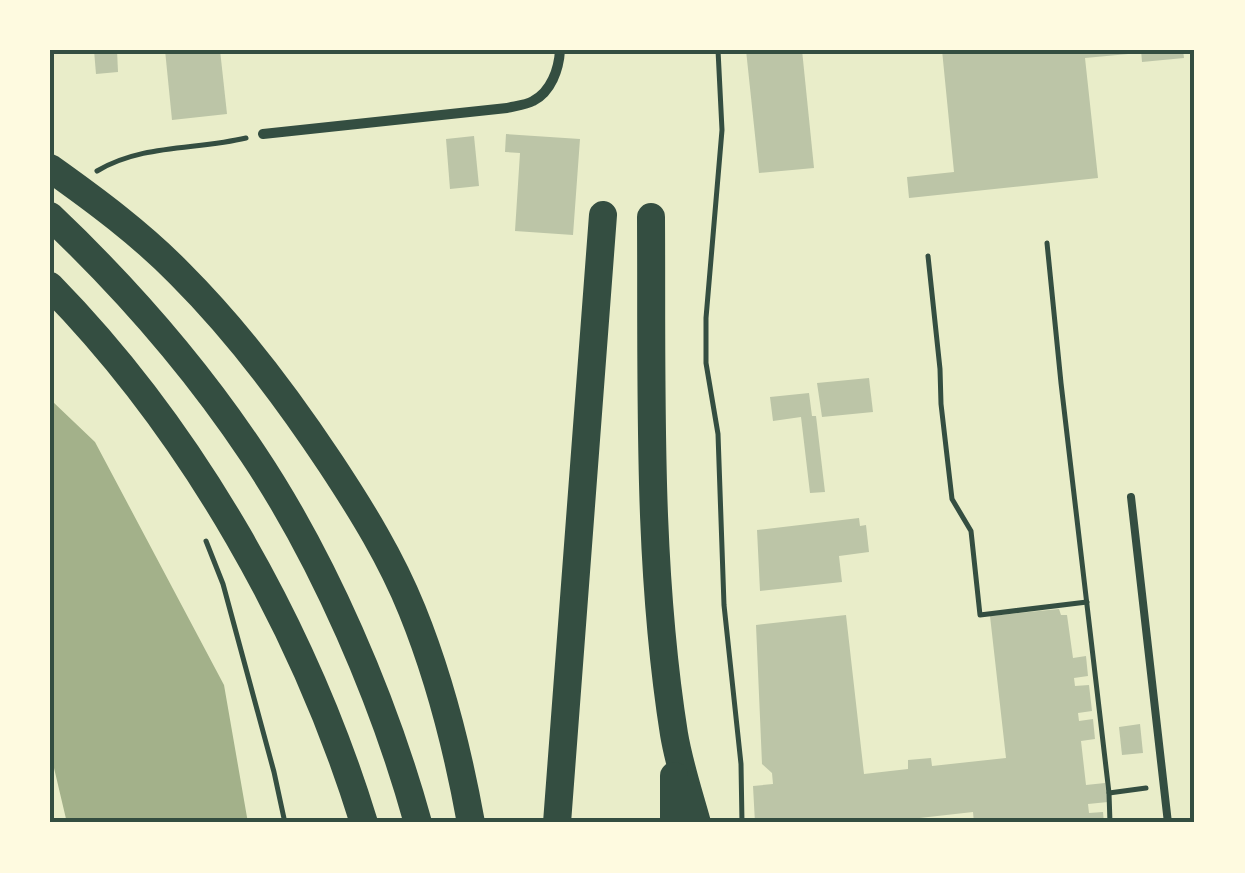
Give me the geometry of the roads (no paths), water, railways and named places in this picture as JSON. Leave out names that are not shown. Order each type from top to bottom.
[{"type":"highway","points":[[50,168],[117,218],[178,272],[270,375],[345,485],[382,545],[412,611],[446,712],[471,823]]},
{"type":"highway","points":[[558,823],[603,215]]},
{"type":"highway","points":[[50,216],[180,354],[255,456],[301,534],[366,672],[418,823]]},
{"type":"highway","points":[[651,218],[654,524],[659,623],[675,740],[697,823]]},
{"type":"highway","points":[[50,286],[115,356],[212,494],[247,552],[279,610],[323,707],[364,823]]},
{"type":"highway","points":[[674,823],[675,740]]},
{"type":"street","points":[[264,134],[508,108],[533,101],[548,89],[559,64],[560,50]]},
{"type":"lane","points":[[1131,497],[1168,823]]}]
